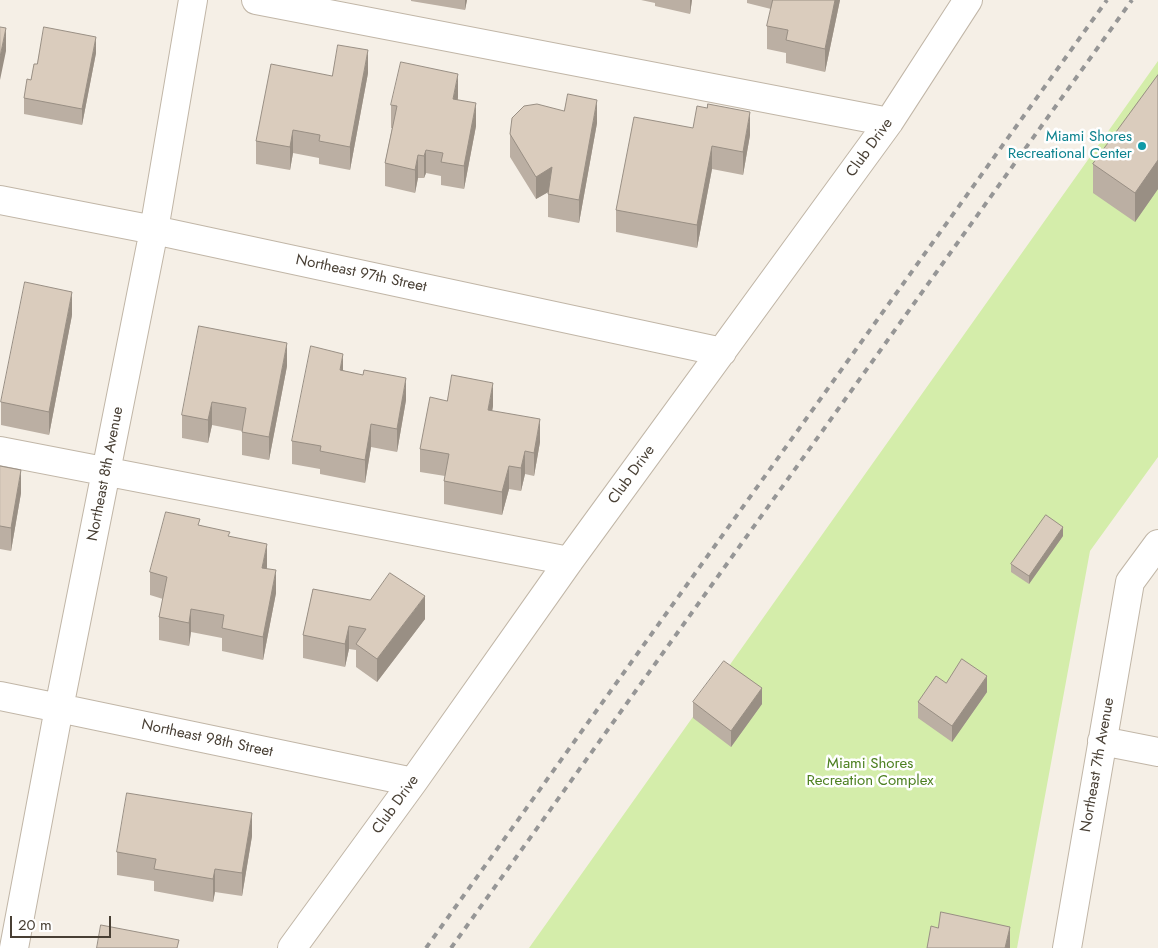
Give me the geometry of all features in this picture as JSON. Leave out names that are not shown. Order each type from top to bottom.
[{"type":"street","name":"Northeast 8th Avenue","points":[[11,935],[59,708],[154,230],[193,0]]},
{"type":"street","points":[[256,0],[889,122]]},
{"type":"street","name":"Club Drive","points":[[292,948],[889,122],[968,0]]},
{"type":"street","name":"Northeast 97th Street","points":[[0,200],[154,230],[722,352]]},
{"type":"street","points":[[0,451],[570,561]]},
{"type":"street","name":"Northeast 7th Avenue","points":[[1067,948],[1130,582],[1158,544]]},
{"type":"street","name":"Northeast 98th Street","points":[[0,696],[413,782]]},
{"type":"street","points":[[1102,741],[1158,752]]},
{"type":"green space","name":"Miami Shores Recreation Complex","points":[[1158,61],[1158,457],[1090,551],[1017,948],[529,948]]},
{"type":"building","points":[[773,0],[835,0],[825,49],[786,40],[788,30],[767,26]]},
{"type":"building","points":[[0,27],[6,28],[0,57]]},
{"type":"building","points":[[44,27],[96,37],[82,109],[24,98],[27,79],[31,80],[34,64],[37,64]]},
{"type":"building","points":[[338,45],[368,50],[350,147],[319,141],[320,135],[293,130],[290,147],[256,141],[271,64],[332,76]]},
{"type":"building","points":[[401,62],[458,74],[453,99],[476,103],[464,166],[441,162],[443,153],[426,150],[424,156],[418,155],[415,170],[385,163],[397,106],[391,105]]},
{"type":"building","points":[[1158,75],[1158,160],[1135,193],[1093,164]]},
{"type":"building","points":[[568,94],[597,100],[579,200],[548,194],[552,167],[536,177],[510,134],[512,118],[524,106],[537,104],[564,111]]},
{"type":"building","points":[[708,104],[750,112],[743,152],[712,146],[697,225],[616,210],[634,117],[693,128],[697,106],[707,108]]},
{"type":"building","points":[[25,282],[72,292],[49,412],[1,402]]},
{"type":"building","points":[[199,326],[287,343],[269,437],[242,432],[246,408],[212,402],[208,420],[182,415]]},
{"type":"building","points":[[311,346],[343,354],[340,370],[363,375],[364,370],[406,378],[397,429],[371,424],[365,460],[320,451],[321,446],[292,441]]},
{"type":"building","points":[[452,375],[493,383],[488,410],[540,419],[534,453],[525,451],[521,468],[509,466],[502,492],[444,481],[449,454],[420,449],[430,397],[447,401]]},
{"type":"building","points":[[0,466],[21,470],[11,528],[0,526]]},
{"type":"building","points":[[166,512],[200,519],[198,525],[230,532],[228,536],[267,544],[262,568],[276,570],[263,637],[222,628],[224,615],[191,609],[189,623],[159,617],[167,577],[150,572]]},
{"type":"building","points":[[1046,515],[1063,527],[1029,576],[1011,564]]},
{"type":"building","points":[[390,573],[425,596],[377,659],[356,644],[366,629],[349,626],[345,644],[303,635],[313,589],[370,600]]},
{"type":"building","points":[[962,659],[987,676],[952,726],[918,702],[936,676],[946,683]]},
{"type":"building","points":[[724,661],[762,688],[731,731],[693,702]]},
{"type":"building","points":[[127,793],[252,813],[242,873],[215,869],[213,879],[154,869],[156,859],[117,852]]},
{"type":"building","points":[[941,912],[1010,927],[1005,948],[927,948],[931,926],[938,928]]},
{"type":"building","points":[[101,925],[179,940],[177,948],[97,948]]},
{"type":"railway","points":[[426,948],[1107,0]]},
{"type":"railway","points":[[451,948],[1132,0]]},
{"type":"place","name":"Miami Shores Recreational Center","points":[[1142,146]]}]
